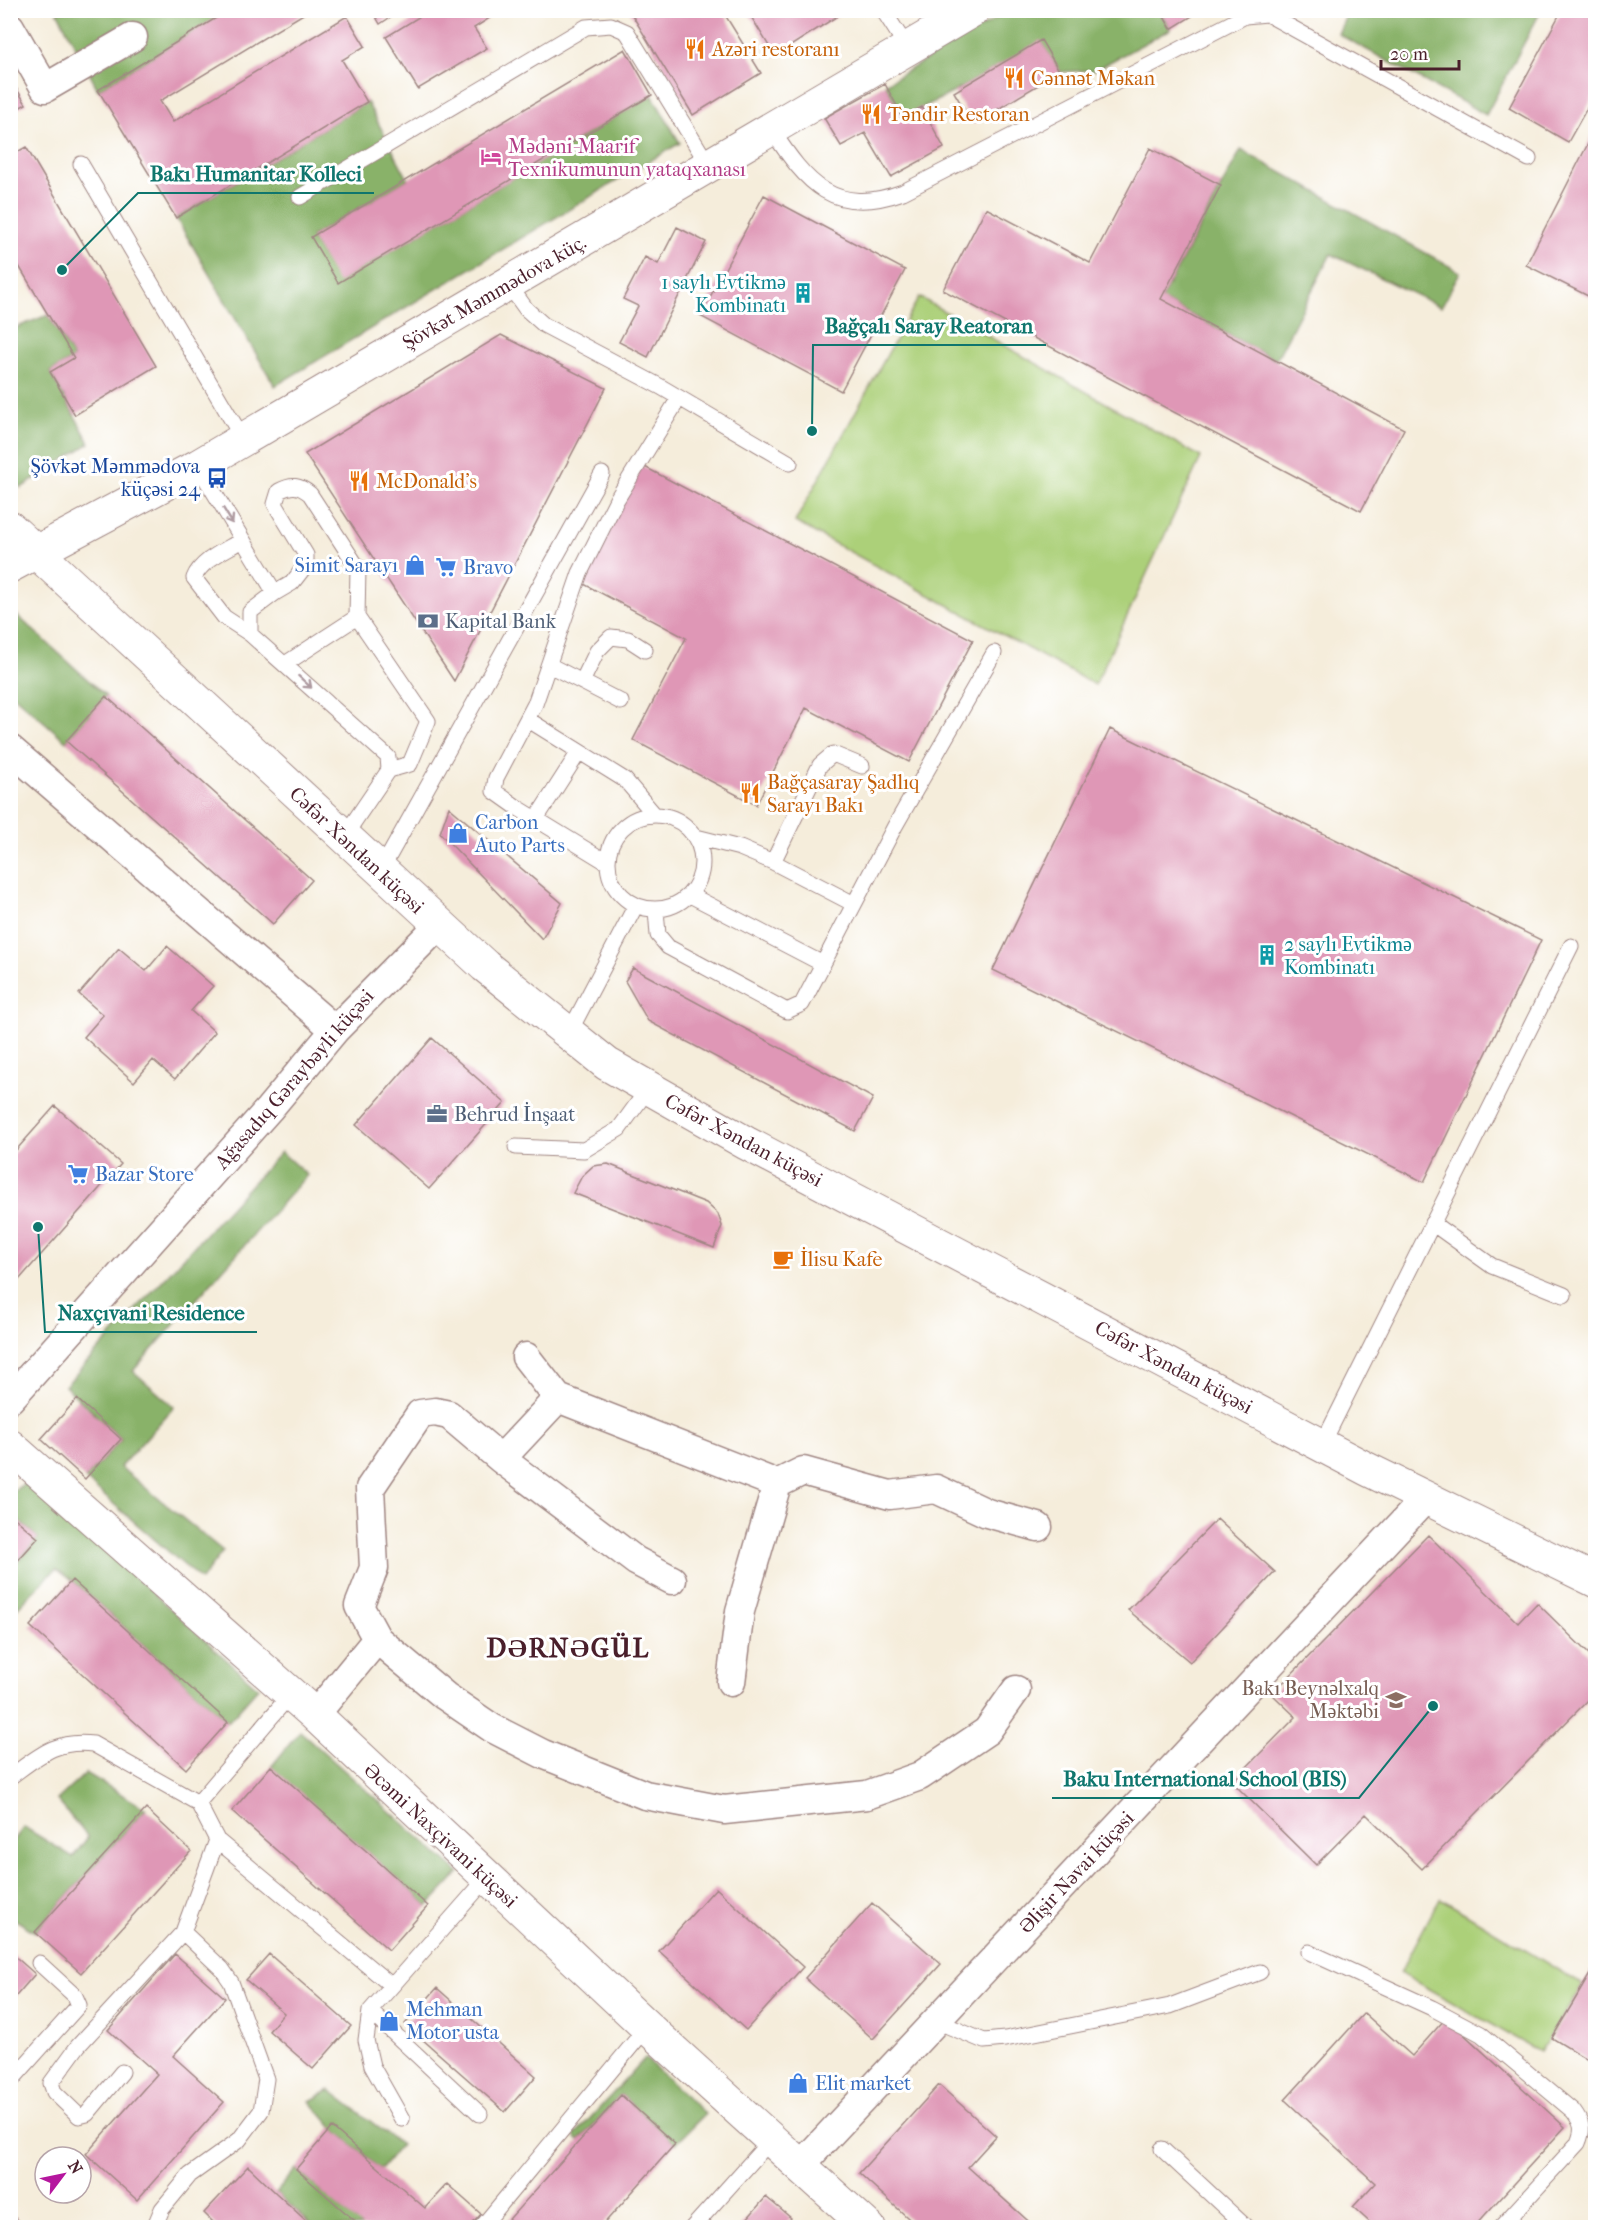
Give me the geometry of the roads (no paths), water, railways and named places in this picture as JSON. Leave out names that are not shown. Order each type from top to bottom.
[{"type":"main road","name":"Şövkət Məmmədova küç.","points":[[23,558],[97,522],[198,466],[973,10]]},
{"type":"main road","name":"Cəfər Xəndan küçəsi","points":[[10,528],[23,558],[344,838],[484,966],[607,1064],[757,1149],[1322,1445],[1596,1581]]},
{"type":"main road","name":"Əcəmi Naxçivani küçəsi","points":[[10,1446],[303,1705],[647,2027],[869,2228]]},
{"type":"street","points":[[10,27],[45,88],[133,37]]},
{"type":"street","points":[[10,749],[335,1029]]},
{"type":"street","name":"Ağasadıq Gəraybəyli küçəsi","points":[[10,1399],[269,1109],[335,1029],[439,925]]},
{"type":"street","points":[[526,1357],[558,1398],[777,1484]]},
{"type":"street","points":[[501,1459],[558,1398]]},
{"type":"street","points":[[672,1580],[636,1561],[501,1459],[449,1415],[435,1412],[420,1414],[370,1488],[374,1568],[359,1606],[377,1639],[445,1696],[492,1728],[543,1754],[645,1795],[724,1810],[867,1795],[920,1776],[987,1731],[1016,1690]]},
{"type":"street","points":[[731,1682],[740,1611],[777,1484],[803,1471],[890,1495],[936,1489],[987,1514],[1038,1527]]},
{"type":"street","name":"Əlişir Nəvai küçəsi","points":[[800,2166],[1426,1498]]},
{"type":"street","points":[[303,1705],[377,1639]]},
{"type":"lane","points":[[883,10],[908,49]]},
{"type":"lane","points":[[771,129],[797,168],[828,192],[845,200],[864,202],[882,200],[903,192],[1245,16],[1267,14],[1529,159]]},
{"type":"lane","points":[[300,197],[586,27],[611,25],[627,32],[709,166]]},
{"type":"lane","points":[[81,164],[243,439]]},
{"type":"lane","points":[[508,284],[526,309],[544,325],[679,398],[790,463]]},
{"type":"lane","points":[[608,863],[494,791],[496,778],[527,719],[549,665],[580,573],[617,498],[679,398]]},
{"type":"lane","points":[[198,466],[275,593]]},
{"type":"lane","points":[[380,872],[602,474]]},
{"type":"lane","points":[[250,634],[250,612],[292,583],[306,565],[306,555],[275,504],[279,491],[289,486],[301,486],[310,494],[358,568],[357,617],[428,721],[410,764],[388,770]]},
{"type":"lane","points":[[242,540],[208,561],[194,578],[224,617],[250,634],[285,664],[387,757],[388,770],[344,838]]},
{"type":"lane","points":[[285,664],[357,617]]},
{"type":"lane","points":[[582,682],[597,651],[611,637],[628,639],[645,650]]},
{"type":"lane","points":[[656,910],[658,935],[668,947],[788,1011],[802,1004],[895,826],[994,653]]},
{"type":"lane","points":[[549,665],[621,702]]},
{"type":"lane","points":[[527,719],[626,780],[654,814]]},
{"type":"lane","points":[[536,819],[579,753]]},
{"type":"lane","points":[[773,862],[826,757],[833,754],[862,766]]},
{"type":"lane","points":[[654,814],[678,820],[696,837],[701,849],[702,867],[697,885],[690,895],[669,908],[656,910],[636,905],[622,896],[614,887],[608,863],[613,839],[621,829],[642,816],[654,814]]},
{"type":"lane","points":[[696,837],[741,849],[773,862],[855,904]]},
{"type":"lane","points":[[690,895],[823,964]]},
{"type":"lane","points":[[569,1033],[636,905]]},
{"type":"lane","points":[[1322,1445],[1571,946]]},
{"type":"lane","points":[[516,1147],[584,1150],[619,1129],[648,1089]]},
{"type":"lane","points":[[1432,1224],[1492,1266],[1564,1295]]},
{"type":"lane","points":[[198,1803],[303,1705]]},
{"type":"lane","points":[[10,1777],[56,1746],[76,1742],[93,1744],[198,1803],[217,1840],[392,1986]]},
{"type":"lane","points":[[122,2072],[87,2114],[79,2116],[54,2092],[51,2083],[78,2046],[183,1932],[217,1840]]},
{"type":"lane","points":[[402,2120],[372,2066],[366,2040],[370,2011],[487,1878]]},
{"type":"lane","points":[[154,2228],[162,2209],[190,2175],[239,2139],[261,2111],[266,2079],[231,1982],[222,1969],[183,1932]]},
{"type":"lane","points":[[1309,1952],[1432,2008],[1481,2034],[1573,2111],[1582,2123],[1582,2133],[1578,2143],[1500,2228]]},
{"type":"lane","points":[[10,2082],[80,2006],[75,1996],[39,1963]]},
{"type":"lane","points":[[936,2021],[984,2041],[1005,2039],[1170,2006],[1260,1972]]},
{"type":"lane","points":[[370,2011],[480,2115]]},
{"type":"lane","points":[[481,2228],[647,2027]]},
{"type":"lane","points":[[692,2228],[771,2140]]},
{"type":"lane","points":[[1162,2149],[1247,2228]]},
{"type":"place","name":"Azəri restoranı","points":[[695,49]]},
{"type":"place","name":"Cənnət Məkan","points":[[1014,78]]},
{"type":"place","name":"Təndir Restoran","points":[[871,114]]},
{"type":"place","name":"Mədəni-Maarif Texnikumunun yataqxanası","points":[[491,157]]},
{"type":"place","name":"Bakı Humanitar Kolleci","points":[[62,270]]},
{"type":"place","name":"1 saylı Evtikmə Kombinatı","points":[[803,293]]},
{"type":"place","name":"Bağçalı Saray Reatoran","points":[[812,431]]},
{"type":"place","name":"Şövkət Məmmədova küçəsi 24","points":[[217,478]]},
{"type":"place","name":"McDonald's","points":[[359,481]]},
{"type":"place","name":"Simit Sarayı","points":[[415,565]]},
{"type":"place","name":"Bravo","points":[[446,567]]},
{"type":"place","name":"Kapital Bank","points":[[428,621]]},
{"type":"place","name":"Bağçasaray Şadlıq Sarayı Bakı","points":[[750,793]]},
{"type":"place","name":"Carbon Auto Parts","points":[[458,833]]},
{"type":"place","name":"2 saylı Evtikmə Kombinatı","points":[[1267,955]]},
{"type":"place","name":"Behrud İnşaat","points":[[437,1114]]},
{"type":"place","name":"Bazar Store","points":[[78,1174]]},
{"type":"place","name":"Naxçıvani Residence","points":[[38,1227]]},
{"type":"place","name":"İlisu Kafe","points":[[783,1259]]},
{"type":"place","name":"Bakı Beynəlxalq Məktəbi","points":[[1396,1700]]},
{"type":"place","name":"Baku International School (BIS)","points":[[1433,1706]]},
{"type":"place","name":"Mehman Motor usta","points":[[389,2021]]},
{"type":"place","name":"Elit market","points":[[798,2083]]},
{"type":"district","name":"DƏRNƏGÜL","points":[[568,1648]]}]
